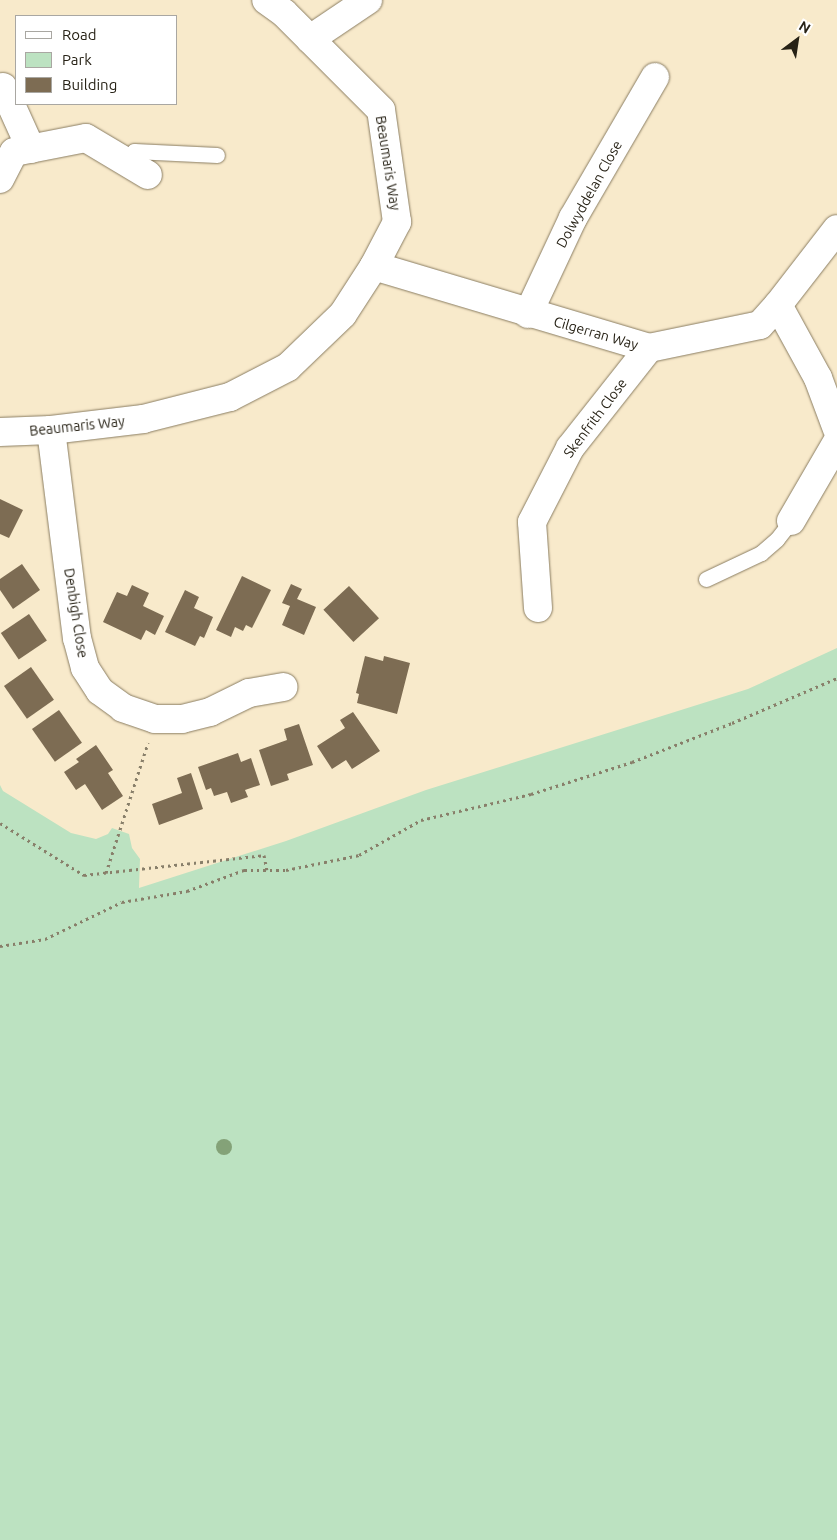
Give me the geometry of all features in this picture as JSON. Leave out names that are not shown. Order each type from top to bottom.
[{"type":"street","name":"Beaumaris Way","points":[[0,432],[51,430],[143,419],[230,397],[288,367],[342,314],[374,266],[397,222],[380,110],[284,13],[266,0]]},
{"type":"street","points":[[310,40],[368,0]]},
{"type":"street","name":"Dolwyddelan Close","points":[[528,314],[573,218],[655,77]]},
{"type":"street","points":[[2,86],[31,149]]},
{"type":"street","points":[[0,179],[14,152],[86,138],[137,169]]},
{"type":"street","name":"Cilgerran Way","points":[[374,266],[528,314],[649,348],[760,324],[778,305],[837,228]]},
{"type":"street","points":[[778,305],[818,378],[837,429]]},
{"type":"street","name":"Skenfrith Close","points":[[538,608],[532,522],[570,448],[649,348]]},
{"type":"street","name":"Denbigh Close","points":[[51,430],[77,638],[85,668],[100,691],[123,708],[154,719],[182,719],[210,712],[245,682],[283,687]]},
{"type":"street","points":[[791,521],[837,442]]},
{"type":"lane","points":[[137,169],[134,151],[217,155]]},
{"type":"lane","points":[[706,579],[761,553],[777,540],[791,521]]},
{"type":"path","points":[[0,946],[45,939],[122,902],[188,891],[244,870],[286,870],[359,854],[421,820],[531,794],[632,762],[732,723],[837,678]]},
{"type":"path","points":[[106,873],[149,741]]},
{"type":"path","points":[[0,823],[84,875],[264,855],[267,870]]},
{"type":"green space","points":[[837,648],[837,1540],[0,1540],[0,785],[3,791],[71,833],[96,839],[108,834],[112,828],[129,834],[132,848],[140,859],[139,888],[286,841],[426,790],[748,689]]},
{"type":"building","points":[[0,499],[23,510],[9,538],[0,534]]},
{"type":"building","points":[[22,564],[40,590],[13,609],[0,590],[0,579]]},
{"type":"building","points":[[242,576],[271,590],[252,628],[246,625],[243,631],[235,627],[231,637],[216,630]]},
{"type":"building","points":[[291,584],[302,589],[297,599],[316,607],[304,635],[282,625],[290,606],[282,603]]},
{"type":"building","points":[[132,585],[149,593],[143,606],[164,616],[155,635],[146,630],[141,640],[103,622],[117,592],[127,596]]},
{"type":"building","points":[[349,586],[379,618],[353,642],[323,610]]},
{"type":"building","points":[[185,590],[199,597],[194,608],[213,617],[204,638],[200,636],[195,646],[165,632]]},
{"type":"building","points":[[29,614],[47,641],[19,660],[1,633]]},
{"type":"building","points":[[365,656],[383,661],[384,656],[410,663],[397,714],[357,703],[359,694],[356,693]]},
{"type":"building","points":[[31,667],[54,700],[27,719],[4,686]]},
{"type":"building","points":[[59,710],[82,743],[55,762],[32,729]]},
{"type":"building","points":[[353,712],[380,751],[352,769],[346,760],[332,769],[317,746],[345,728],[340,720]]},
{"type":"building","points":[[299,724],[313,765],[287,774],[289,780],[271,786],[259,750],[287,740],[284,729]]},
{"type":"building","points":[[96,745],[113,770],[108,773],[123,796],[102,810],[85,784],[76,790],[64,772],[79,762],[76,759]]},
{"type":"building","points":[[238,753],[241,762],[251,758],[260,785],[245,790],[248,797],[231,803],[227,792],[214,796],[211,788],[206,790],[198,767]]},
{"type":"building","points":[[191,773],[203,809],[159,825],[152,804],[182,793],[177,778]]}]
